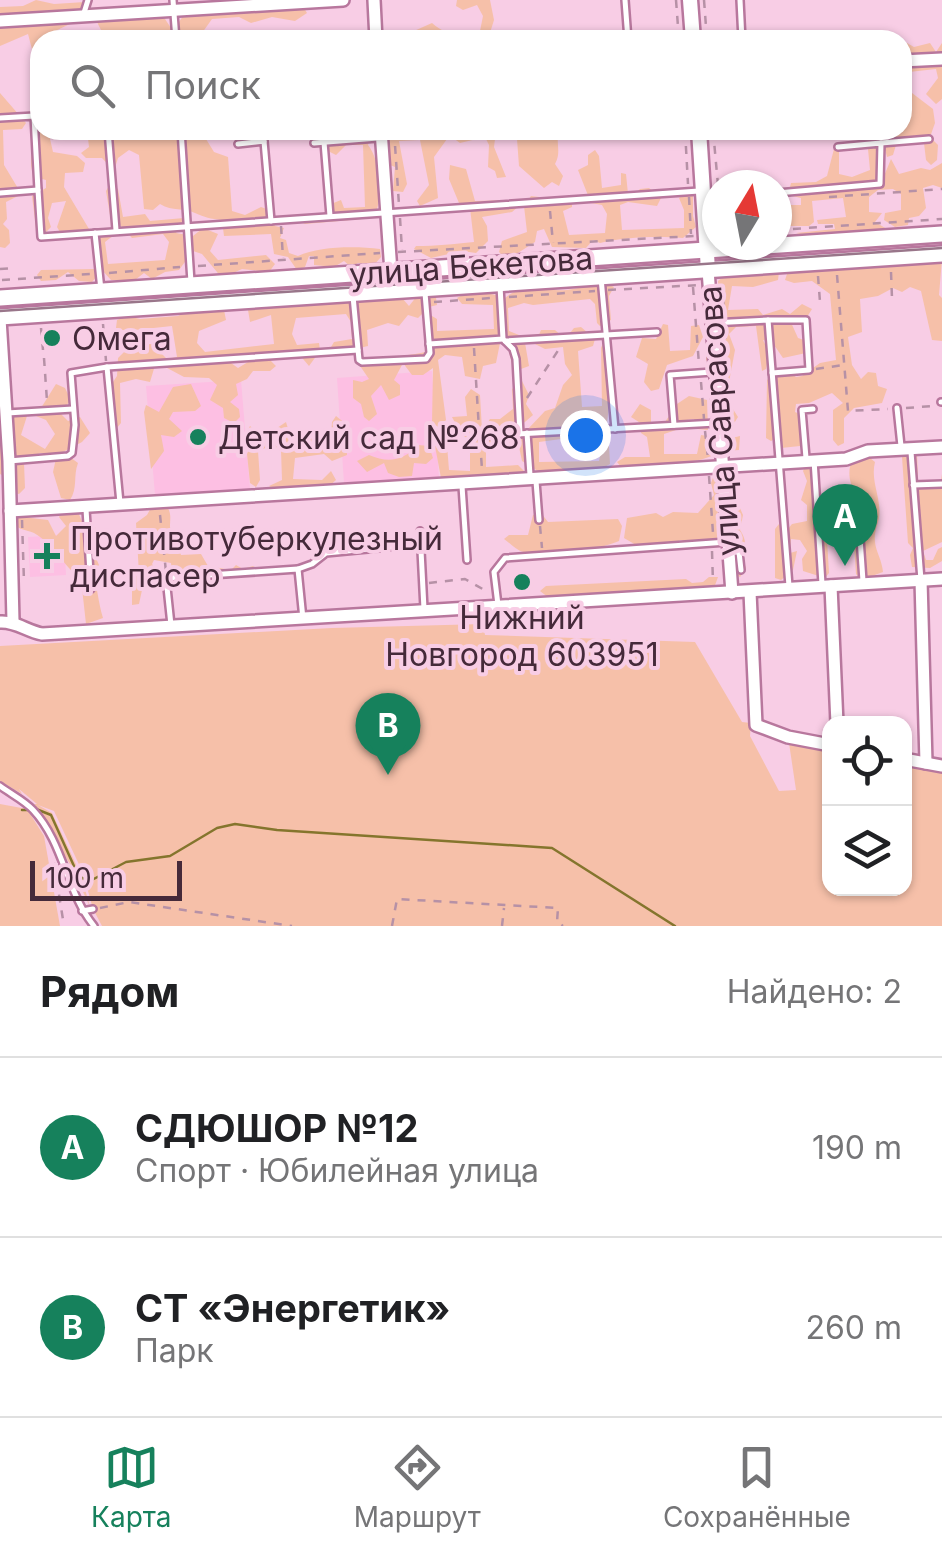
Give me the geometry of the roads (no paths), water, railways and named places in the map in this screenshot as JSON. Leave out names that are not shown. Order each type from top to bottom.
[{"type":"main road","name":"улица Бекетова","points":[[792,240],[942,234]]},
{"type":"main road","name":"улица Бекетова","points":[[0,298],[391,272],[702,243]]},
{"type":"main road","name":"улица Бекетова","points":[[0,318],[601,277],[705,277],[942,254]]},
{"type":"street","points":[[0,21],[174,5],[343,0]]},
{"type":"street","points":[[374,0],[376,30]]},
{"type":"street","points":[[690,0],[692,30]]},
{"type":"street","points":[[912,60],[942,59]]},
{"type":"street","points":[[382,140],[396,252],[391,272]]},
{"type":"street","name":"улица Саврасова","points":[[700,140],[702,178]]},
{"type":"street","name":"улица Саврасова","points":[[704,260],[732,592]]},
{"type":"street","points":[[0,318],[10,511],[6,621],[30,632],[172,628],[425,612],[498,603],[942,579]]},
{"type":"street","points":[[10,511],[846,459],[868,451],[942,447]]},
{"type":"street","points":[[921,580],[926,763]]},
{"type":"street","points":[[826,587],[836,716]]},
{"type":"street","name":"улица Саврасова","points":[[750,592],[756,726],[822,743]]},
{"type":"street","points":[[912,760],[942,766]]},
{"type":"lane","points":[[82,16],[88,0]]},
{"type":"lane","points":[[625,0],[627,30]]},
{"type":"lane","points":[[740,0],[742,30]]},
{"type":"lane","points":[[174,5],[175,30]]},
{"type":"lane","points":[[0,118],[30,116]]},
{"type":"lane","points":[[35,140],[41,237],[550,200],[702,194]]},
{"type":"lane","points":[[109,140],[116,230]]},
{"type":"lane","points":[[182,140],[192,285]]},
{"type":"lane","points":[[314,144],[338,140]]},
{"type":"lane","points":[[838,146],[929,140]]},
{"type":"lane","points":[[238,144],[264,141],[271,221]]},
{"type":"lane","points":[[324,142],[330,216]]},
{"type":"lane","points":[[792,192],[880,184],[881,143]]},
{"type":"lane","points":[[0,193],[38,190]]},
{"type":"lane","points":[[95,233],[102,291]]},
{"type":"lane","points":[[601,277],[615,429]]},
{"type":"lane","points":[[500,284],[504,340],[516,359],[518,411],[540,520]]},
{"type":"lane","points":[[353,294],[358,360],[426,359],[430,353],[424,289]]},
{"type":"lane","points":[[768,320],[790,589]]},
{"type":"lane","points":[[712,323],[806,320],[809,370],[772,373]]},
{"type":"lane","points":[[429,344],[658,332]]},
{"type":"lane","points":[[9,461],[68,456],[72,452],[71,373],[106,367],[358,350]]},
{"type":"lane","points":[[106,367],[120,506]]},
{"type":"lane","points":[[674,425],[670,375],[715,372]]},
{"type":"lane","points":[[897,408],[913,486],[921,580]]},
{"type":"lane","points":[[6,413],[74,410]]},
{"type":"lane","points":[[812,410],[802,410],[826,587]]},
{"type":"lane","points":[[480,436],[719,422]]},
{"type":"lane","points":[[462,483],[467,560]]},
{"type":"lane","points":[[913,486],[942,484]]},
{"type":"lane","points":[[86,509],[91,589]]},
{"type":"lane","points":[[420,531],[425,612]]},
{"type":"lane","points":[[860,538],[864,584]]},
{"type":"lane","points":[[498,603],[494,572],[505,558],[714,543],[739,552],[740,570]]},
{"type":"lane","points":[[172,628],[166,578],[298,569],[326,553],[420,544]]},
{"type":"lane","points":[[298,569],[303,618]]},
{"type":"lane","points":[[0,786],[32,809],[53,838],[82,911],[94,926]]},
{"type":"lane","points":[[82,911],[94,909]]},
{"type":"waterway","points":[[36,809],[51,815],[78,875],[88,882],[126,862],[170,856],[217,828],[235,824],[552,848],[675,926]]},
{"type":"waterway","points":[[22,810],[29,810]]},
{"type":"tram line","points":[[0,311],[942,248]]},
{"type":"place","name":"Омега","points":[[52,338]]},
{"type":"place","name":"Детский сад №268","points":[[198,437]]},
{"type":"place","name":"Противотуберкулезный диспасер","points":[[47,556]]},
{"type":"place","name":"СДЮШОР №12","points":[[845,566]]},
{"type":"place","name":"Нижний Новгород 603951","points":[[522,582]]},
{"type":"place","name":"СТ «Энергетик»","points":[[388,775]]}]
